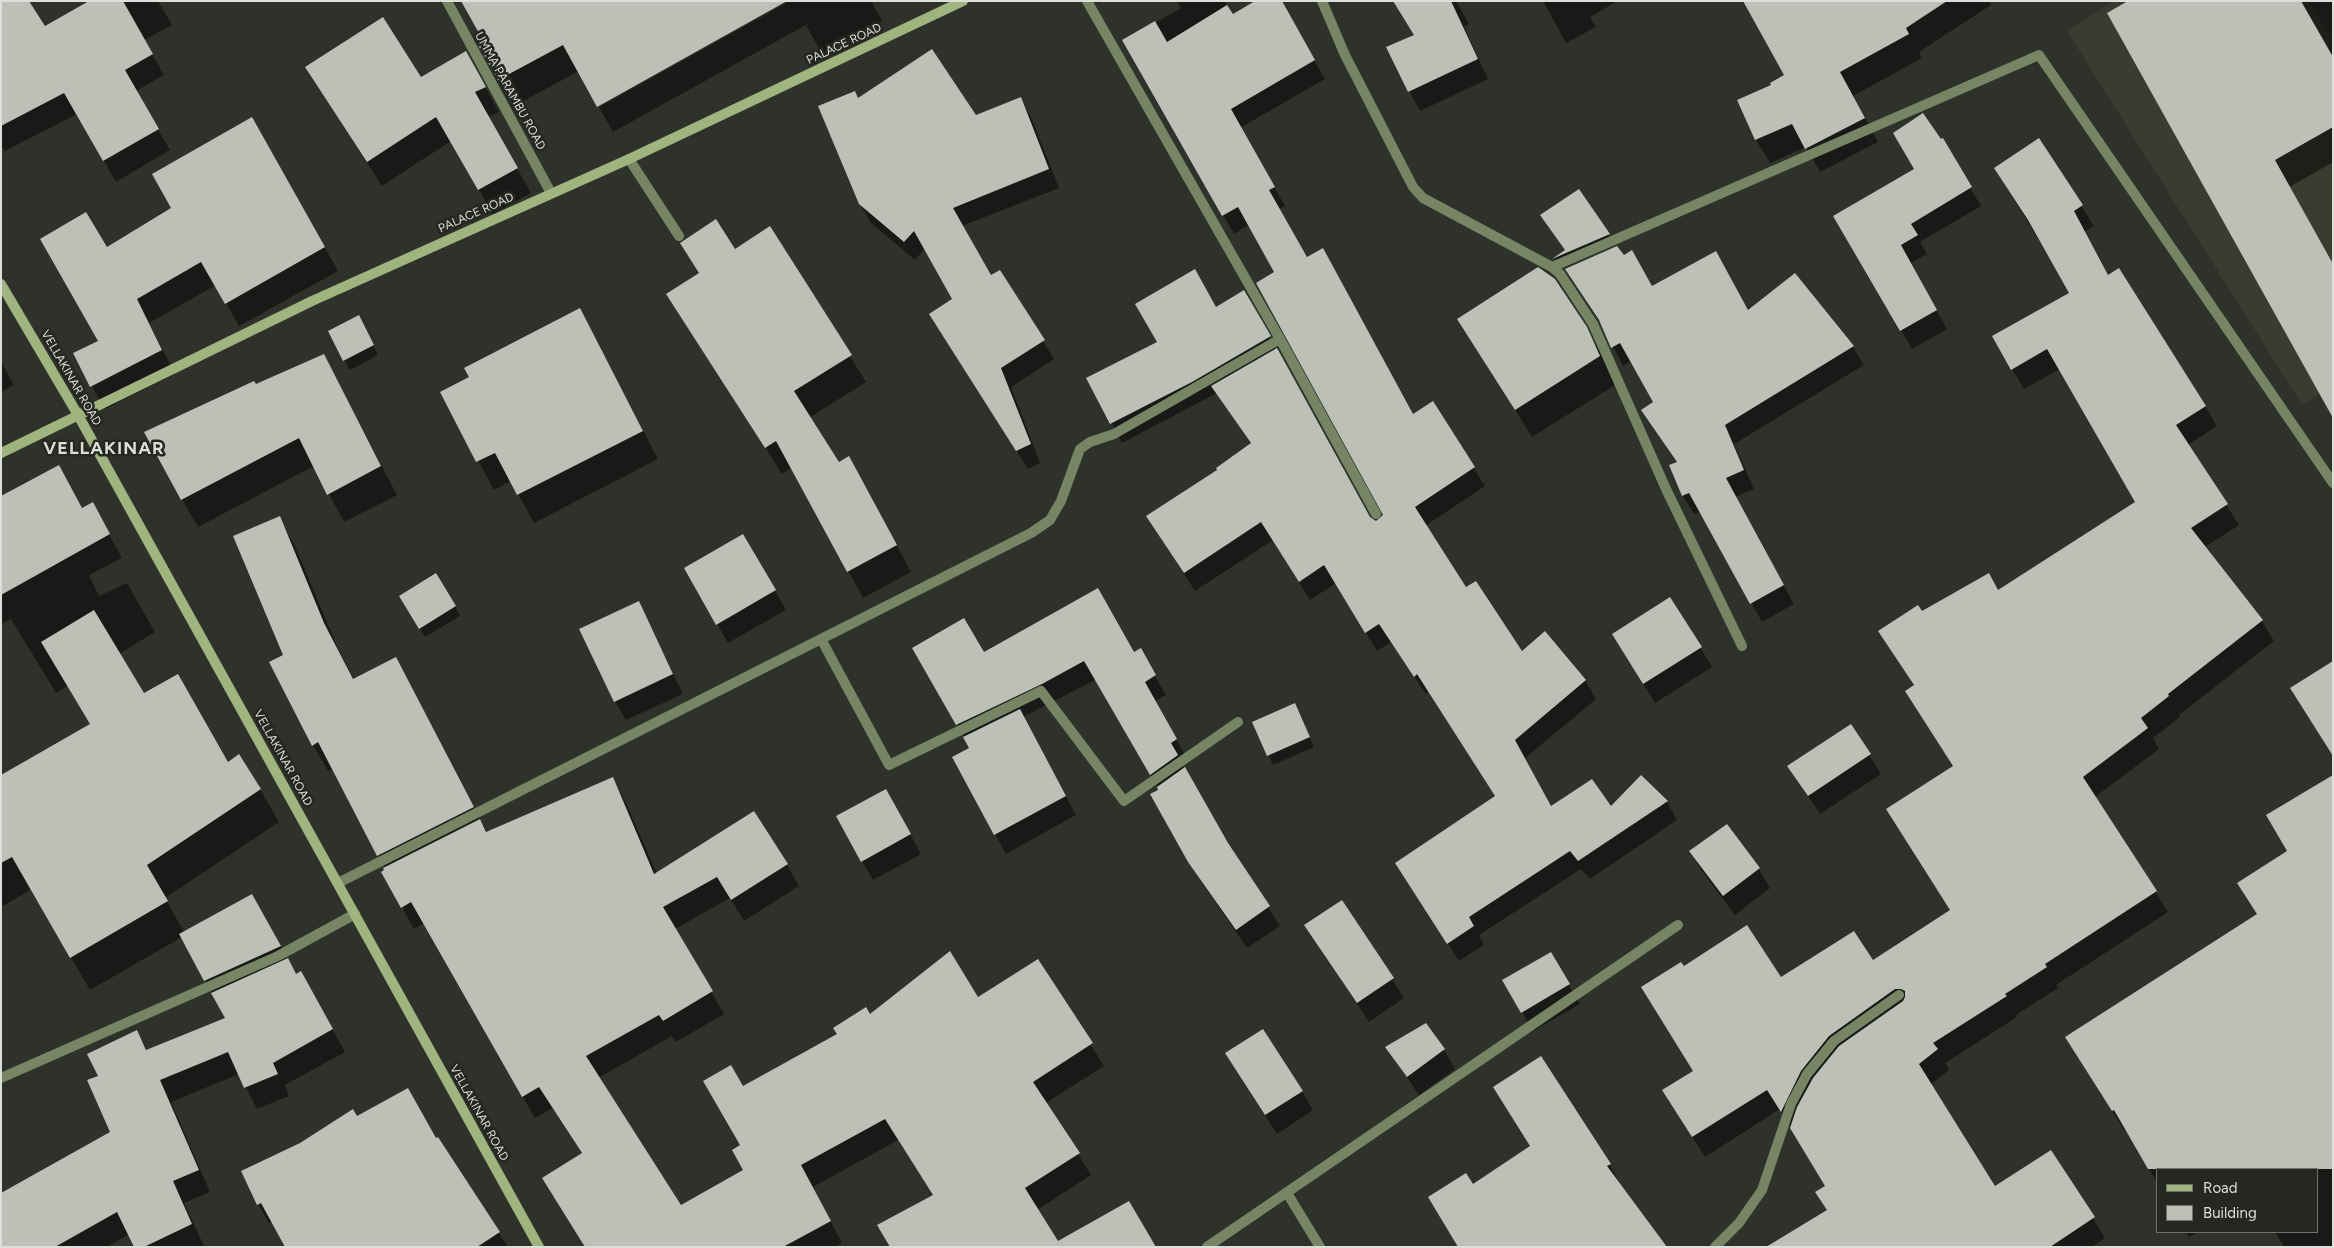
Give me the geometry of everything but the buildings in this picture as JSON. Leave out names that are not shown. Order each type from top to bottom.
[{"type":"main road","name":"PALACE ROAD","points":[[1,453],[312,301],[551,192],[629,159],[964,1]]},
{"type":"main road","name":"VELLAKINAR ROAD","points":[[1,284],[78,415],[539,1247]]},
{"type":"street","name":"UMMA PARAMBU ROAD","points":[[446,1],[551,192]]},
{"type":"street","points":[[1087,1],[1280,339],[1376,514]]},
{"type":"street","points":[[1322,1],[1345,55],[1414,187],[1423,198],[1552,267],[1560,274],[1594,324],[1666,489],[1742,646]]},
{"type":"street","points":[[1552,267],[2039,55],[2333,483]]},
{"type":"street","points":[[629,159],[679,236]]},
{"type":"street","points":[[338,884],[1031,533],[1050,520],[1060,501],[1080,449],[1090,442],[1114,434],[1280,339]]},
{"type":"street","points":[[821,639],[889,766],[1041,691],[1124,801],[1238,722]]},
{"type":"street","points":[[1,1078],[278,956],[355,914]]},
{"type":"street","points":[[1207,1247],[1678,925]]},
{"type":"street","points":[[1715,1247],[1739,1223],[1762,1190],[1791,1104],[1807,1074],[1834,1041],[1900,995]]},
{"type":"street","points":[[1287,1193],[1320,1247]]},
{"type":"shaded area","points":[[2114,1],[2308,1],[2333,41],[2333,386],[2302,405],[2067,31]]},
{"type":"district","name":"VELLAKINAR","points":[[104,449]]}]
